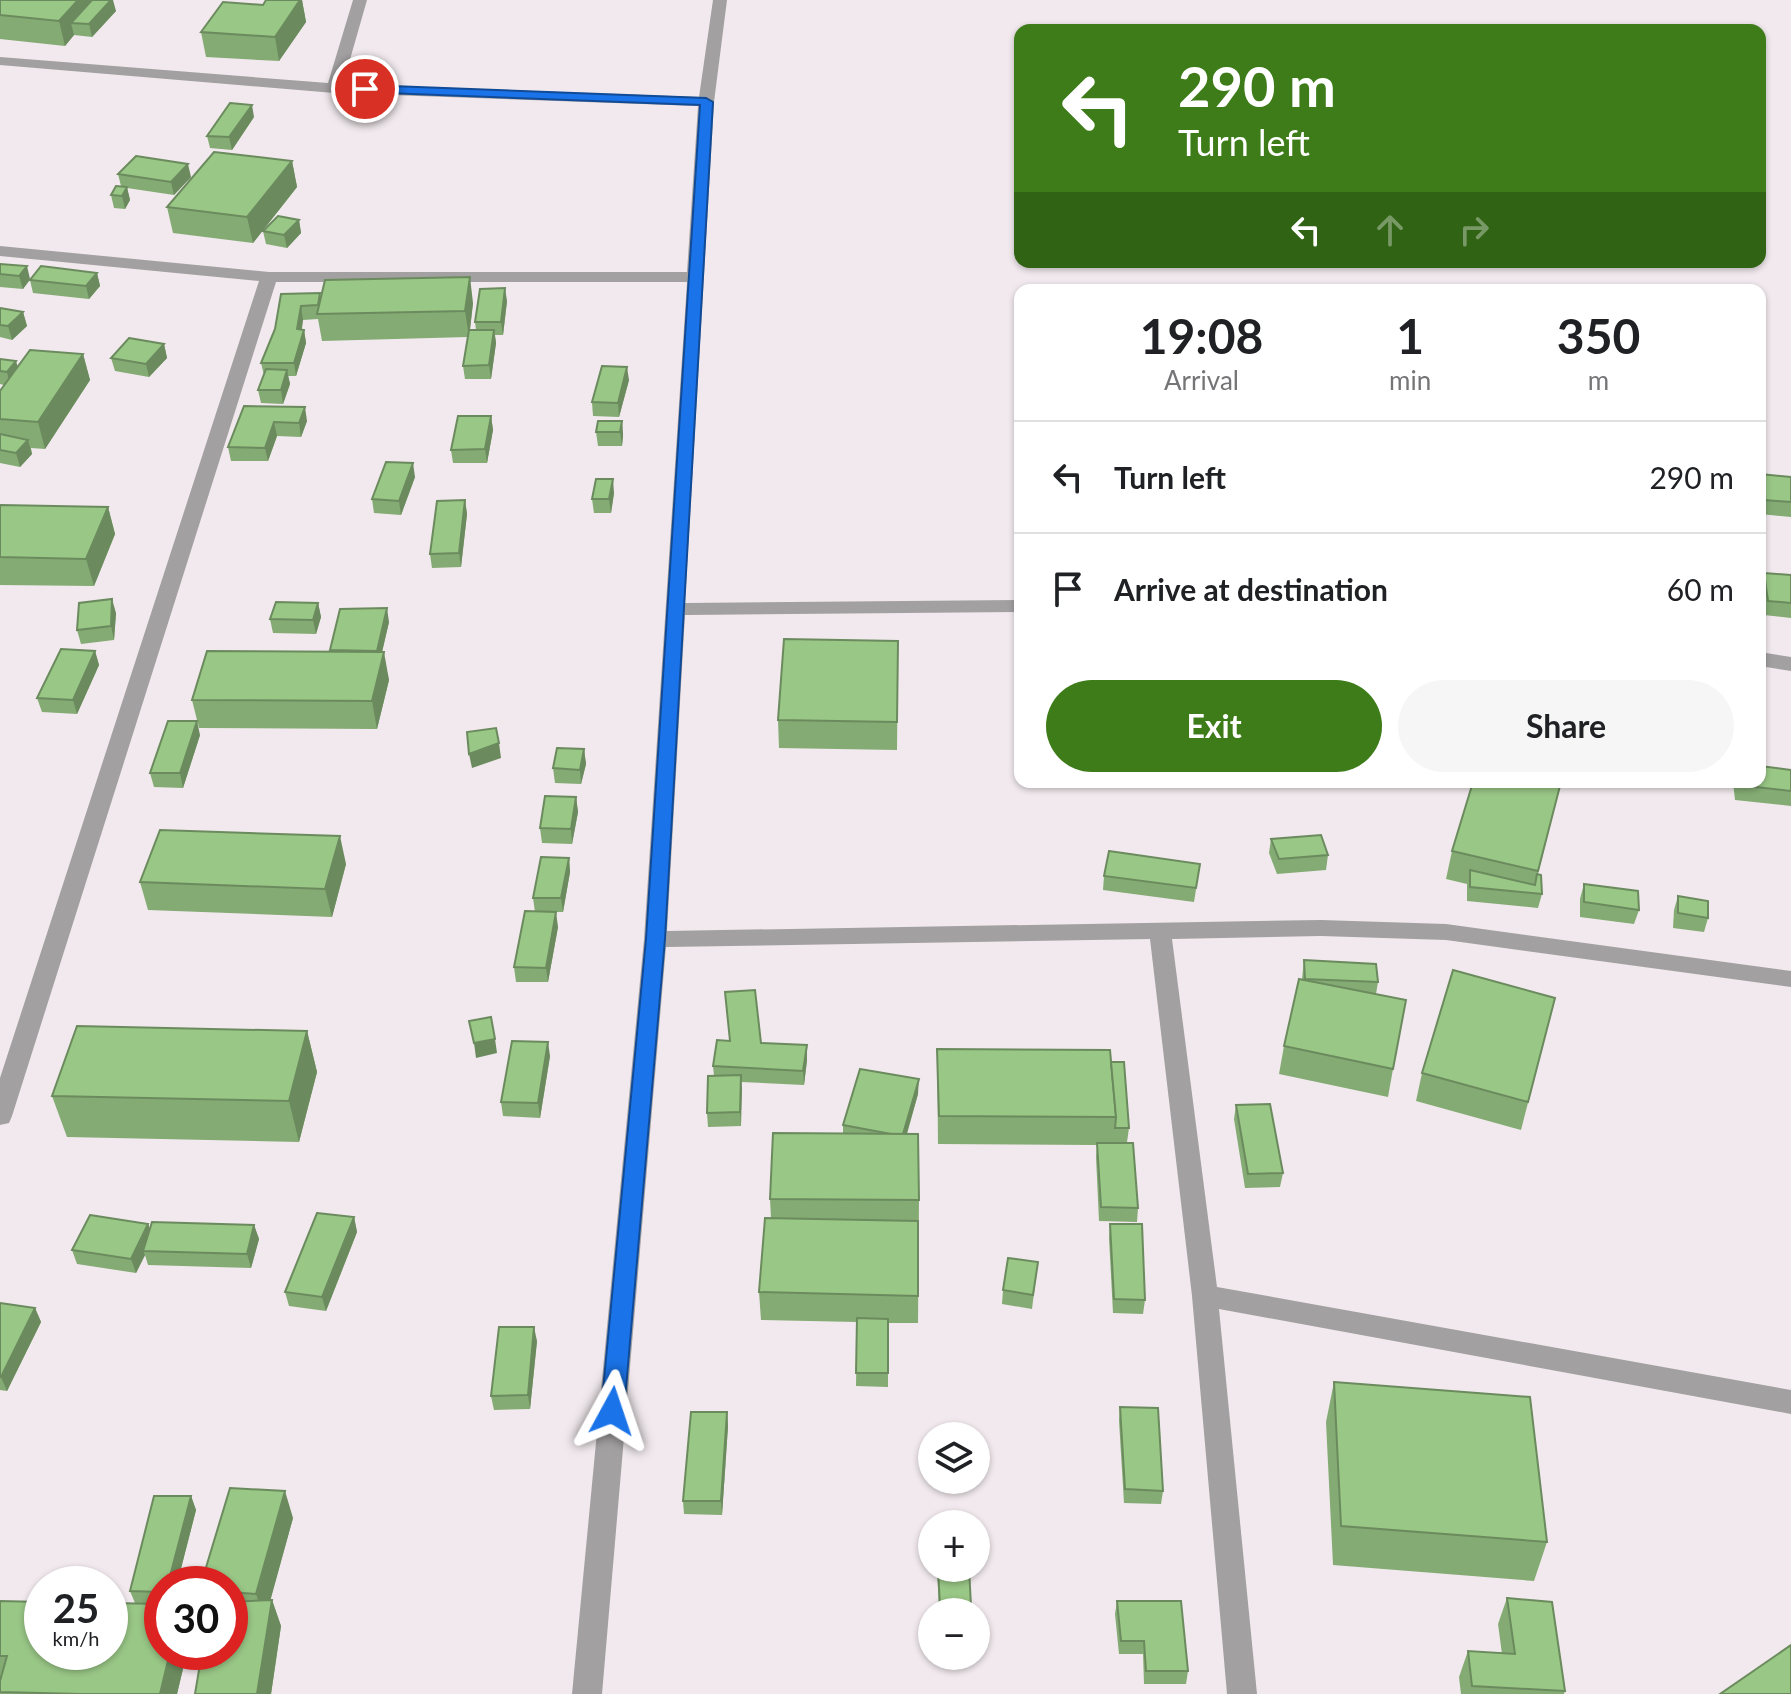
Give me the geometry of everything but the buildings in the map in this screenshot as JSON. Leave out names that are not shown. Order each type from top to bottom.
[{"type":"street","points":[[334,88],[360,0]]},
{"type":"street","points":[[587,1694],[655,939],[706,102],[720,0]]},
{"type":"street","points":[[0,61],[334,88],[706,102]]},
{"type":"street","points":[[0,251],[269,277],[695,277]]},
{"type":"street","points":[[2,1102],[269,277]]},
{"type":"street","points":[[674,609],[1014,606]]},
{"type":"street","points":[[1766,660],[1791,664]]},
{"type":"street","points":[[655,939],[1321,928],[1446,932],[1791,979]]},
{"type":"street","points":[[1160,931],[1205,1296],[1242,1694]]},
{"type":"street","points":[[1205,1296],[1791,1402]]},
{"type":"route","points":[[365,89],[706,102],[655,939],[612,1411]]}]
